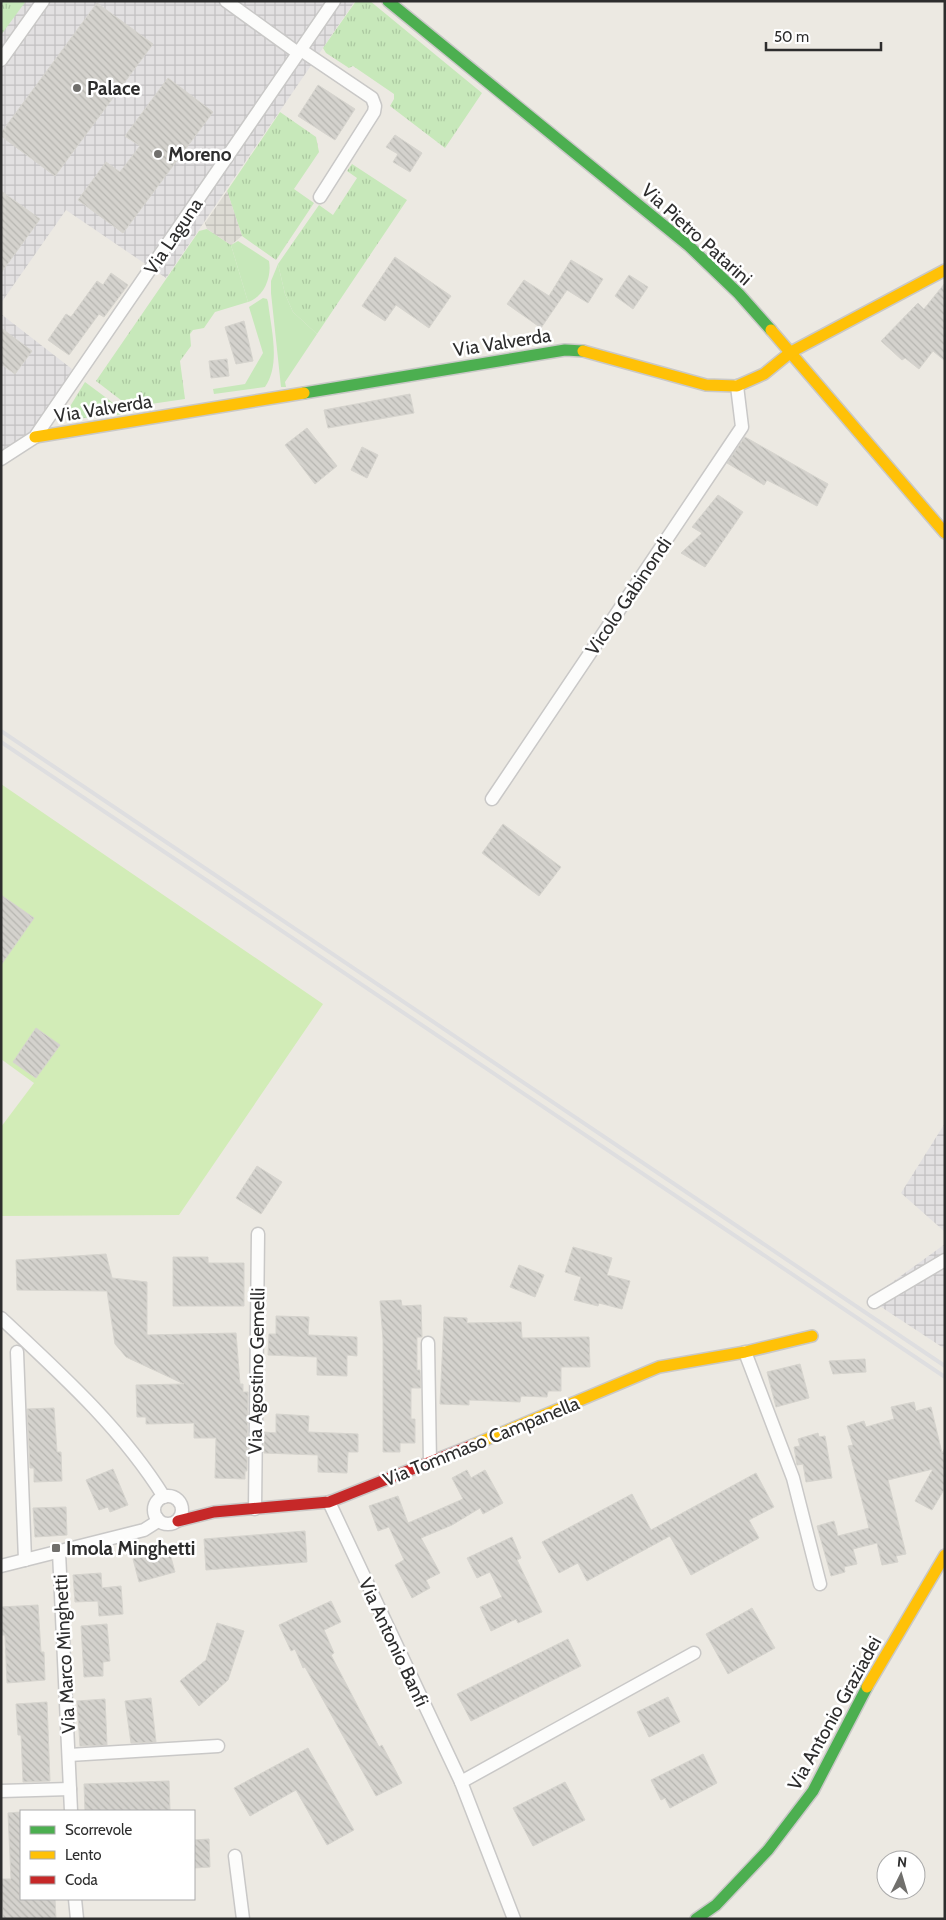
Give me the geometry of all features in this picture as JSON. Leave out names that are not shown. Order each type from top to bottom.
[{"type":"street","points":[[1,60],[43,1]]},
{"type":"street","points":[[226,1],[300,52],[372,98],[375,106],[320,197]]},
{"type":"street","name":"Via Laguna","points":[[1,459],[35,437],[334,1]]},
{"type":"street","name":"Via Pietro Patarini","points":[[388,1],[689,246],[739,294],[791,352],[945,533]]},
{"type":"street","name":"Via Valverda","points":[[35,437],[565,350],[591,352],[706,385],[737,386],[764,374],[791,352],[945,270]]},
{"type":"street","name":"Vicolo Gabinondi","points":[[492,799],[742,427],[737,386]]},
{"type":"street","name":"Via Agostino Gemelli","points":[[255,1509],[258,1234]]},
{"type":"street","points":[[874,1302],[945,1260]]},
{"type":"street","points":[[1,1318],[100,1413],[128,1446],[164,1497],[155,1506],[157,1518],[155,1523],[144,1530],[1,1566]]},
{"type":"street","name":"Via Tommaso Campanella","points":[[157,1518],[169,1524],[214,1512],[329,1502],[430,1463],[659,1367],[745,1352],[812,1336]]},
{"type":"street","points":[[428,1343],[430,1463]]},
{"type":"street","points":[[17,1352],[25,1560]]},
{"type":"street","points":[[745,1352],[793,1478],[820,1584]]},
{"type":"street","name":"Via Tommaso Campanella","points":[[164,1497],[172,1497],[182,1505],[214,1512]]},
{"type":"street","name":"Via Antonio Banfi","points":[[329,1502],[461,1782],[514,1919]]},
{"type":"street","points":[[178,1521],[182,1514],[182,1505]]},
{"type":"street","name":"Via Marco Minghetti","points":[[59,1552],[71,1810]]},
{"type":"street","name":"Via Antonio Graziadei","points":[[696,1919],[716,1905],[768,1850],[813,1791],[871,1680],[945,1555]]},
{"type":"street","points":[[461,1782],[694,1653]]},
{"type":"street","name":"Via Marco Minghetti","points":[[69,1755],[218,1746]]},
{"type":"street","points":[[1,1791],[70,1788]]},
{"type":"street","points":[[235,1856],[243,1919]]},
{"type":"street","points":[[75,1900],[77,1919]]},
{"type":"shaded area","points":[[1,1],[355,1],[166,278],[66,210],[1,303]]},
{"type":"shaded area","points":[[227,191],[242,236],[231,245],[207,229],[205,223]]},
{"type":"shaded area","points":[[1,314],[72,369],[41,430],[1,456]]},
{"type":"shaded area","points":[[945,1123],[945,1232],[901,1193]]},
{"type":"shaded area","points":[[945,1244],[945,1349],[869,1299]]},
{"type":"green space","points":[[1,1],[26,1],[1,35]]},
{"type":"green space","points":[[356,1],[370,1],[482,93],[445,148],[390,106],[394,99],[394,94],[353,66],[349,68],[326,53],[323,48]]},
{"type":"green space","points":[[280,112],[316,137],[319,152],[294,189],[314,203],[276,260],[242,236],[227,191]]},
{"type":"green space","points":[[352,164],[407,200],[317,334],[293,312],[285,294],[278,264],[319,205],[333,215],[357,178],[347,171]]},
{"type":"green space","points":[[207,229],[231,245],[248,302],[215,312],[204,328],[193,330],[190,334],[191,346],[180,361],[185,399],[130,407],[96,381],[199,231]]},
{"type":"green space","points":[[238,241],[269,261],[270,267],[266,286],[258,296],[248,302],[231,245]]},
{"type":"green space","points":[[278,264],[285,294],[293,312],[317,334],[285,382],[286,387],[281,387],[271,293],[271,281]]},
{"type":"green space","points":[[263,298],[267,299],[268,302],[274,346],[273,368],[270,378],[265,387],[214,394],[213,389],[245,384],[263,353],[249,307]]},
{"type":"green space","points":[[85,382],[128,414],[74,419],[69,408]]},
{"type":"green space","points":[[1,784],[323,1004],[179,1215],[1,1216],[1,1127],[34,1083],[1,1059]]},
{"type":"building","name":"Palace","points":[[97,3],[153,44],[55,176],[1,136],[1,133]]},
{"type":"building","name":"Moreno","points":[[168,78],[213,112],[123,233],[78,200],[106,162],[120,172],[140,146],[125,136]]},
{"type":"building","points":[[318,85],[355,109],[335,140],[298,116]]},
{"type":"building","points":[[395,135],[422,153],[410,172],[393,162],[398,154],[386,147]]},
{"type":"building","points":[[1,191],[40,219],[1,273]]},
{"type":"building","points":[[395,257],[451,296],[429,328],[396,305],[385,321],[362,306]]},
{"type":"building","points":[[571,260],[603,279],[588,303],[567,290],[541,328],[507,304],[524,280],[549,296]]},
{"type":"building","points":[[111,273],[128,285],[104,317],[99,314],[69,355],[48,340],[66,314],[71,317],[97,281],[103,285]]},
{"type":"building","points":[[629,275],[648,287],[633,309],[615,296]]},
{"type":"building","points":[[945,283],[945,361],[933,351],[919,369],[905,358],[902,360],[881,341],[918,303],[924,309]]},
{"type":"building","points":[[244,321],[253,361],[236,364],[225,327]]},
{"type":"building","points":[[1,328],[32,351],[15,374],[1,364]]},
{"type":"building","points":[[227,359],[229,376],[211,378],[209,361]]},
{"type":"building","points":[[410,394],[414,413],[328,428],[324,410]]},
{"type":"building","points":[[307,428],[337,466],[315,484],[285,445]]},
{"type":"building","points":[[745,437],[828,484],[817,506],[767,480],[764,485],[727,463]]},
{"type":"building","points":[[362,447],[378,455],[367,478],[351,470]]},
{"type":"building","points":[[718,495],[743,512],[705,567],[681,553],[702,533],[692,527]]},
{"type":"building","points":[[503,824],[561,867],[539,896],[482,853]]},
{"type":"building","points":[[1,895],[34,918],[1,965]]},
{"type":"building","points":[[36,1028],[60,1045],[36,1078],[13,1062]]},
{"type":"building","points":[[257,1166],[282,1182],[261,1214],[236,1198]]},
{"type":"building","points":[[573,1247],[612,1258],[607,1275],[630,1281],[622,1309],[599,1303],[598,1306],[574,1300],[581,1277],[565,1272]]},
{"type":"building","points":[[106,1254],[112,1278],[147,1282],[147,1335],[236,1333],[240,1384],[243,1384],[243,1392],[248,1392],[247,1471],[245,1471],[245,1479],[215,1478],[216,1438],[194,1438],[194,1423],[146,1424],[146,1417],[137,1417],[136,1385],[184,1384],[126,1357],[115,1344],[107,1291],[17,1290],[16,1260]]},
{"type":"building","points":[[173,1257],[208,1257],[208,1263],[244,1263],[244,1306],[173,1306]]},
{"type":"building","points":[[519,1265],[544,1275],[535,1297],[510,1287]]},
{"type":"building","points":[[401,1300],[402,1306],[421,1305],[422,1337],[417,1337],[417,1370],[420,1370],[421,1388],[411,1388],[411,1419],[415,1419],[415,1443],[400,1443],[400,1452],[383,1452],[383,1339],[380,1301]]},
{"type":"building","points":[[276,1316],[309,1317],[308,1335],[357,1337],[357,1356],[347,1355],[347,1376],[317,1375],[317,1357],[268,1355],[269,1334],[276,1334]]},
{"type":"building","points":[[444,1317],[467,1318],[467,1323],[521,1322],[522,1338],[589,1337],[590,1367],[561,1367],[561,1391],[548,1391],[547,1397],[521,1396],[520,1402],[469,1400],[469,1405],[440,1404]]},
{"type":"building","points":[[865,1359],[866,1372],[833,1374],[829,1361]]},
{"type":"building","points":[[800,1364],[809,1398],[776,1407],[767,1372]]},
{"type":"building","points":[[914,1402],[916,1411],[931,1407],[942,1453],[945,1448],[945,1488],[932,1510],[915,1501],[933,1469],[888,1480],[906,1554],[896,1556],[898,1562],[882,1565],[877,1543],[853,1549],[857,1564],[844,1567],[845,1572],[831,1576],[817,1526],[834,1521],[838,1536],[869,1528],[848,1446],[853,1445],[847,1426],[864,1421],[866,1427],[894,1419],[891,1407]]},
{"type":"building","points":[[54,1408],[57,1452],[61,1452],[62,1481],[34,1482],[34,1468],[30,1468],[27,1409]]},
{"type":"building","points":[[276,1414],[309,1416],[308,1432],[358,1434],[358,1452],[348,1452],[347,1473],[318,1472],[318,1455],[264,1453],[264,1432],[276,1433]]},
{"type":"building","points":[[818,1433],[819,1437],[825,1436],[832,1478],[806,1482],[803,1464],[797,1465],[794,1447],[800,1446],[798,1439]]},
{"type":"building","points":[[113,1469],[128,1505],[110,1512],[108,1507],[99,1510],[86,1480]]},
{"type":"building","points":[[467,1470],[471,1478],[485,1470],[503,1503],[483,1514],[480,1508],[452,1525],[421,1538],[440,1573],[426,1580],[430,1588],[412,1598],[395,1565],[404,1560],[389,1527],[378,1531],[369,1506],[398,1496],[408,1523],[463,1499],[452,1478]]},
{"type":"building","points":[[756,1473],[774,1507],[749,1520],[759,1538],[691,1575],[670,1536],[587,1581],[578,1563],[559,1573],[542,1542],[632,1494],[651,1530]]},
{"type":"building","points":[[66,1507],[67,1535],[35,1537],[33,1508]]},
{"type":"building","points":[[305,1531],[307,1562],[206,1570],[204,1539]]},
{"type":"building","points":[[512,1537],[521,1558],[517,1560],[542,1612],[518,1623],[516,1619],[491,1631],[480,1607],[502,1597],[490,1572],[477,1578],[467,1558]]},
{"type":"building","points":[[169,1550],[175,1572],[139,1582],[133,1559]]},
{"type":"building","points":[[101,1573],[102,1588],[121,1586],[123,1614],[99,1616],[98,1601],[75,1602],[73,1575]]},
{"type":"building","points":[[331,1601],[341,1622],[324,1630],[334,1653],[331,1655],[379,1747],[382,1745],[402,1783],[376,1796],[305,1667],[303,1668],[295,1649],[291,1651],[279,1625]]},
{"type":"building","points":[[38,1605],[41,1652],[44,1652],[45,1680],[7,1683],[5,1635],[1,1635],[1,1607]]},
{"type":"building","points":[[752,1608],[775,1648],[728,1674],[706,1634]]},
{"type":"building","points":[[217,1623],[244,1631],[228,1680],[199,1706],[180,1681],[206,1660]]},
{"type":"building","points":[[107,1624],[110,1661],[103,1662],[103,1676],[84,1677],[81,1626]]},
{"type":"building","points":[[568,1639],[581,1666],[471,1721],[457,1694]]},
{"type":"building","points":[[668,1697],[680,1722],[649,1737],[637,1712]]},
{"type":"building","points":[[151,1698],[156,1742],[131,1743],[125,1701]]},
{"type":"building","points":[[105,1699],[107,1745],[80,1746],[77,1701]]},
{"type":"building","points":[[47,1702],[50,1781],[23,1782],[21,1735],[18,1735],[16,1704]]},
{"type":"building","points":[[308,1748],[354,1830],[327,1845],[296,1790],[250,1816],[234,1788]]},
{"type":"building","points":[[703,1754],[717,1783],[670,1808],[665,1798],[661,1800],[651,1780]]},
{"type":"building","points":[[169,1781],[170,1810],[85,1810],[84,1784]]},
{"type":"building","points":[[565,1782],[585,1820],[533,1846],[513,1808]]},
{"type":"building","points":[[20,1812],[20,1900],[55,1900],[56,1919],[3,1919],[1,1879],[11,1879],[8,1813]]},
{"type":"building","points":[[209,1839],[210,1867],[195,1868],[195,1840]]},
{"type":"railway","points":[[1,731],[945,1366]]},
{"type":"railway","points":[[1,742],[945,1377]]},
{"type":"traffic: fast","points":[[388,1],[689,246],[739,294],[771,330]]},
{"type":"traffic: fast","points":[[304,393],[565,350],[583,351]]},
{"type":"traffic: fast","points":[[696,1919],[716,1905],[768,1850],[813,1791],[867,1687]]},
{"type":"traffic: slow","points":[[583,351],[706,385],[737,386],[764,374],[791,352],[945,270]]},
{"type":"traffic: slow","points":[[771,330],[945,533]]},
{"type":"traffic: slow","points":[[35,437],[304,393]]},
{"type":"traffic: slow","points":[[473,1445],[659,1367],[745,1352],[812,1336]]},
{"type":"traffic: slow","points":[[867,1687],[945,1555]]},
{"type":"traffic: jam","points":[[178,1521],[214,1512],[329,1502],[473,1445]]},
{"type":"place","name":"Palace","points":[[77,88]]},
{"type":"place","name":"Moreno","points":[[158,154]]},
{"type":"place","name":"Imola Minghetti","points":[[56,1548]]}]
